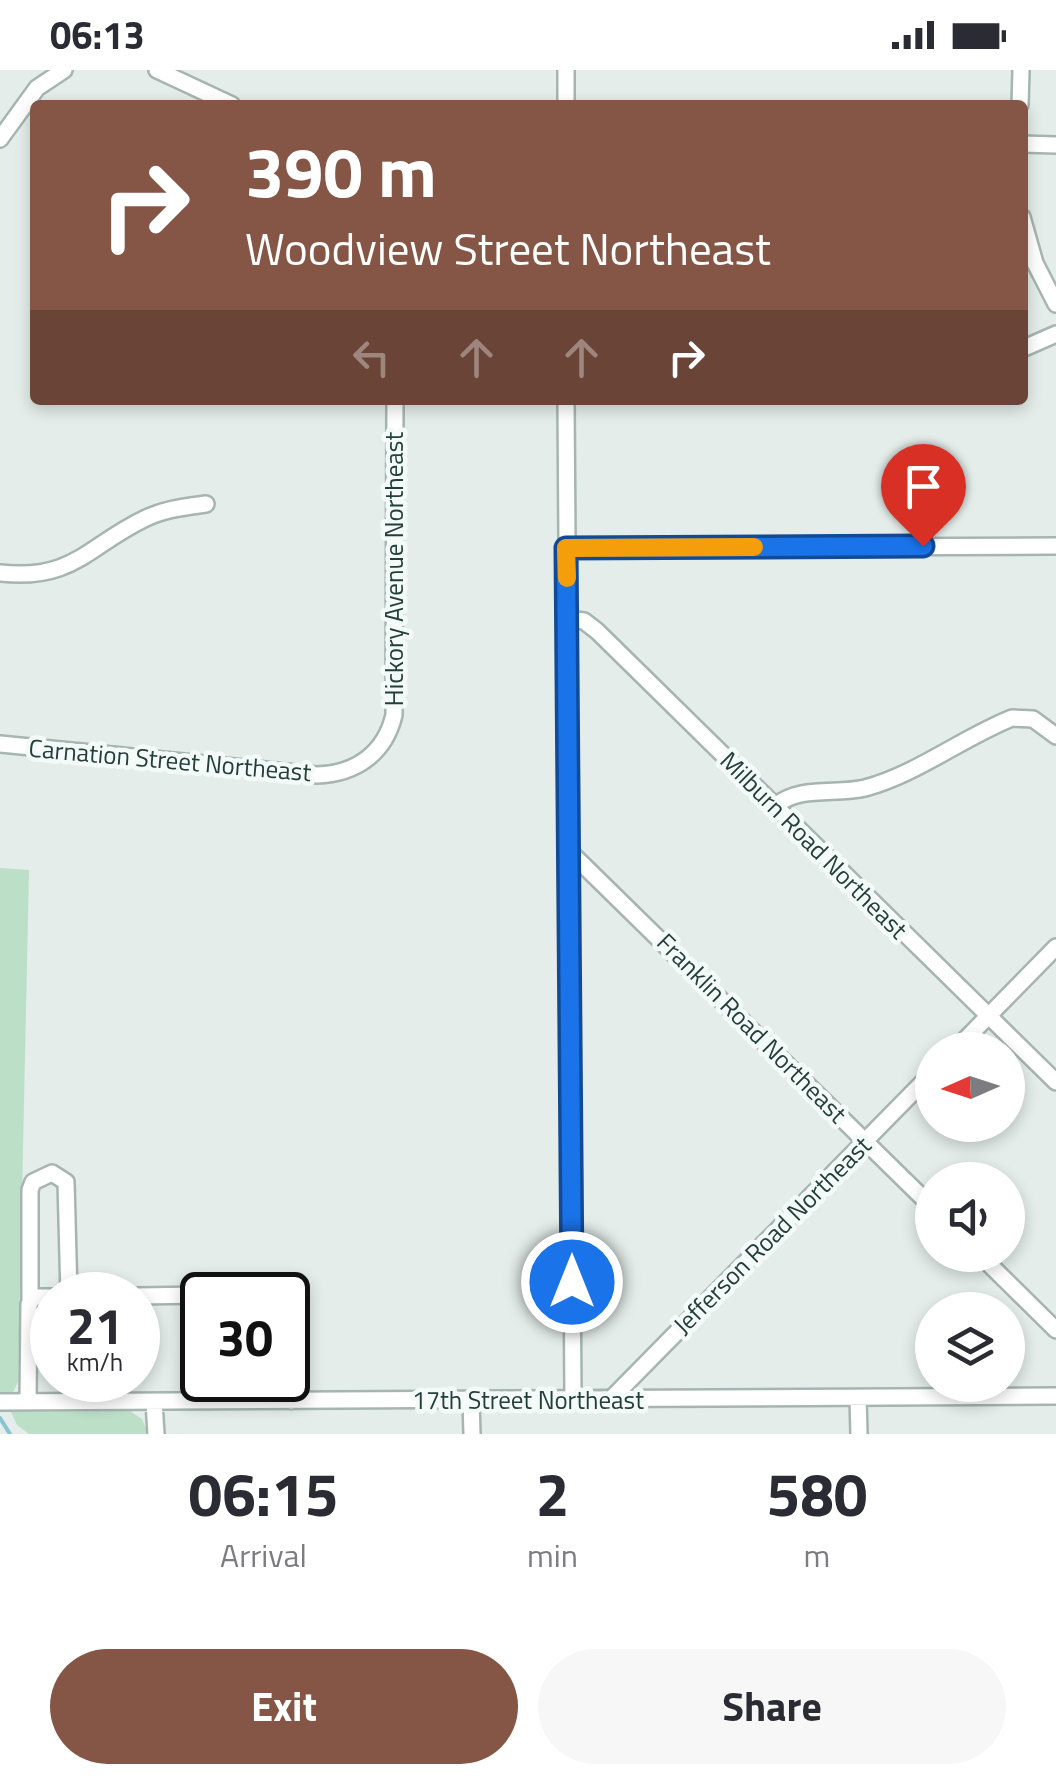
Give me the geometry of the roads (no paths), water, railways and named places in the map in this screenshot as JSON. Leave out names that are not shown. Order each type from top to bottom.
[{"type":"street","points":[[0,140],[24,102],[64,70]]},
{"type":"street","points":[[157,70],[221,100]]},
{"type":"street","points":[[566,70],[566,100]]},
{"type":"street","points":[[1020,70],[1020,100]]},
{"type":"street","points":[[1028,144],[1056,145]]},
{"type":"street","points":[[1028,237],[1035,262],[1056,304]]},
{"type":"street","points":[[1028,346],[1056,334]]},
{"type":"street","name":"Hickory Avenue Northeast","points":[[387,737],[396,687],[395,405]]},
{"type":"street","points":[[566,405],[573,1399]]},
{"type":"street","points":[[0,573],[49,572],[81,560],[142,520],[176,508],[206,504]]},
{"type":"street","points":[[566,548],[1056,546]]},
{"type":"street","name":"Milburn Road Northeast","points":[[567,620],[584,621],[597,630],[1056,1082]]},
{"type":"street","points":[[776,806],[798,794],[849,791],[879,783],[1012,718],[1036,720],[1056,736]]},
{"type":"street","name":"Carnation Street Northeast","points":[[0,744],[318,775],[336,774],[362,763],[387,737]]},
{"type":"street","name":"Franklin Road Northeast","points":[[570,851],[915,1190]]},
{"type":"street","points":[[972,1032],[1056,948]]},
{"type":"street","name":"Jefferson Road Northeast","points":[[612,1398],[915,1090]]},
{"type":"street","points":[[30,1272],[30,1190],[33,1182],[52,1173],[66,1182],[68,1272]]},
{"type":"street","points":[[997,1272],[1056,1330]]},
{"type":"street","points":[[28,1402],[30,1301]]},
{"type":"street","name":"17th Street Northeast","points":[[310,1401],[1056,1396]]},
{"type":"street","points":[[858,1398],[859,1434]]},
{"type":"street","points":[[471,1400],[472,1434]]},
{"type":"street","name":"17th Street Northeast","points":[[5,1402],[28,1402]]},
{"type":"street","points":[[154,1402],[156,1434]]},
{"type":"waterway","points":[[0,1418],[10,1434]]}]
